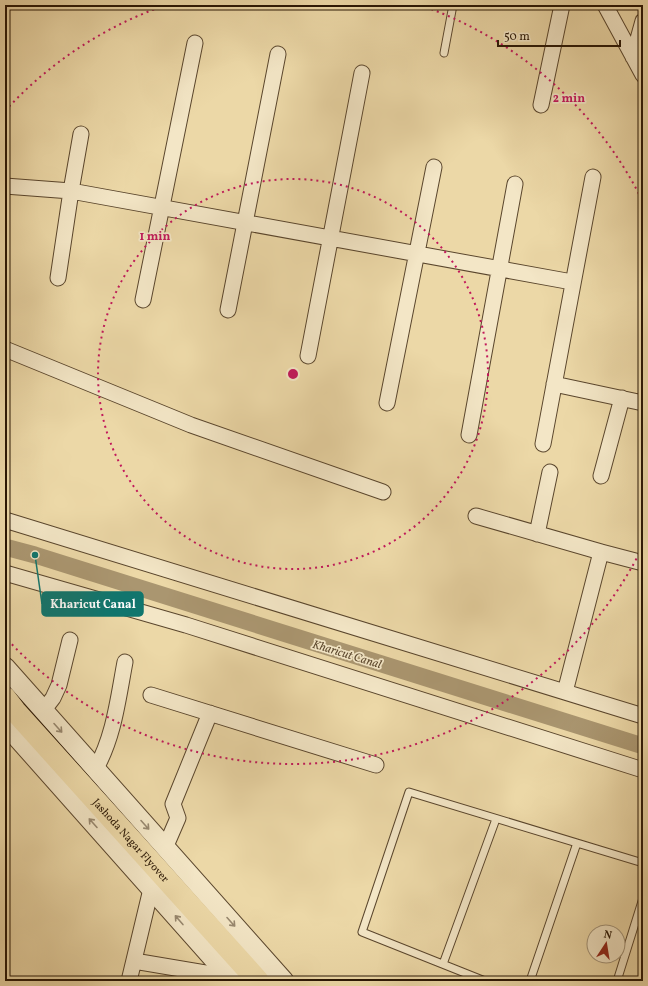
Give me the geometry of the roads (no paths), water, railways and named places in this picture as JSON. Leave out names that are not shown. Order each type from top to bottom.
[{"type":"main road","name":"Jashoda Nagar Flyover","points":[[5,698],[15,711],[258,981]]},
{"type":"street","points":[[541,104],[562,5]]},
{"type":"street","points":[[605,5],[637,51],[643,75]]},
{"type":"street","points":[[637,51],[643,21]]},
{"type":"street","points":[[143,300],[195,43]]},
{"type":"street","points":[[228,310],[278,54]]},
{"type":"street","points":[[308,356],[362,72]]},
{"type":"street","points":[[58,278],[81,134]]},
{"type":"street","points":[[387,403],[434,167]]},
{"type":"street","points":[[543,444],[572,282],[593,177]]},
{"type":"street","points":[[469,435],[516,184]]},
{"type":"street","points":[[5,186],[71,190],[572,282]]},
{"type":"street","points":[[5,349],[191,425],[383,492]]},
{"type":"street","points":[[554,384],[643,403]]},
{"type":"street","points":[[601,476],[622,398]]},
{"type":"street","points":[[537,534],[550,472]]},
{"type":"street","points":[[476,516],[643,563]]},
{"type":"street","points":[[5,520],[643,716]]},
{"type":"street","points":[[565,692],[601,552]]},
{"type":"street","points":[[5,573],[186,625],[643,770]]},
{"type":"street","points":[[43,711],[53,698],[59,685],[70,640]]},
{"type":"street","points":[[95,770],[102,758],[109,739],[125,662]]},
{"type":"street","points":[[5,667],[284,981]]},
{"type":"street","points":[[151,695],[376,765]]},
{"type":"street","points":[[165,848],[178,818],[173,804],[210,713]]},
{"type":"street","points":[[5,724],[231,979]]},
{"type":"street","points":[[130,981],[151,888]]},
{"type":"street","points":[[134,961],[231,979]]},
{"type":"lane","points":[[444,53],[453,5]]},
{"type":"lane","points":[[485,981],[362,932],[408,792],[643,863]]},
{"type":"lane","points":[[443,964],[496,819]]},
{"type":"lane","points":[[530,981],[577,843]]},
{"type":"lane","points":[[617,981],[643,898]]},
{"type":"waterway","name":"Kharicut Canal","points":[[5,547],[35,555],[643,746]]},
{"type":"place","name":"Kharicut Canal","points":[[35,555]]}]
